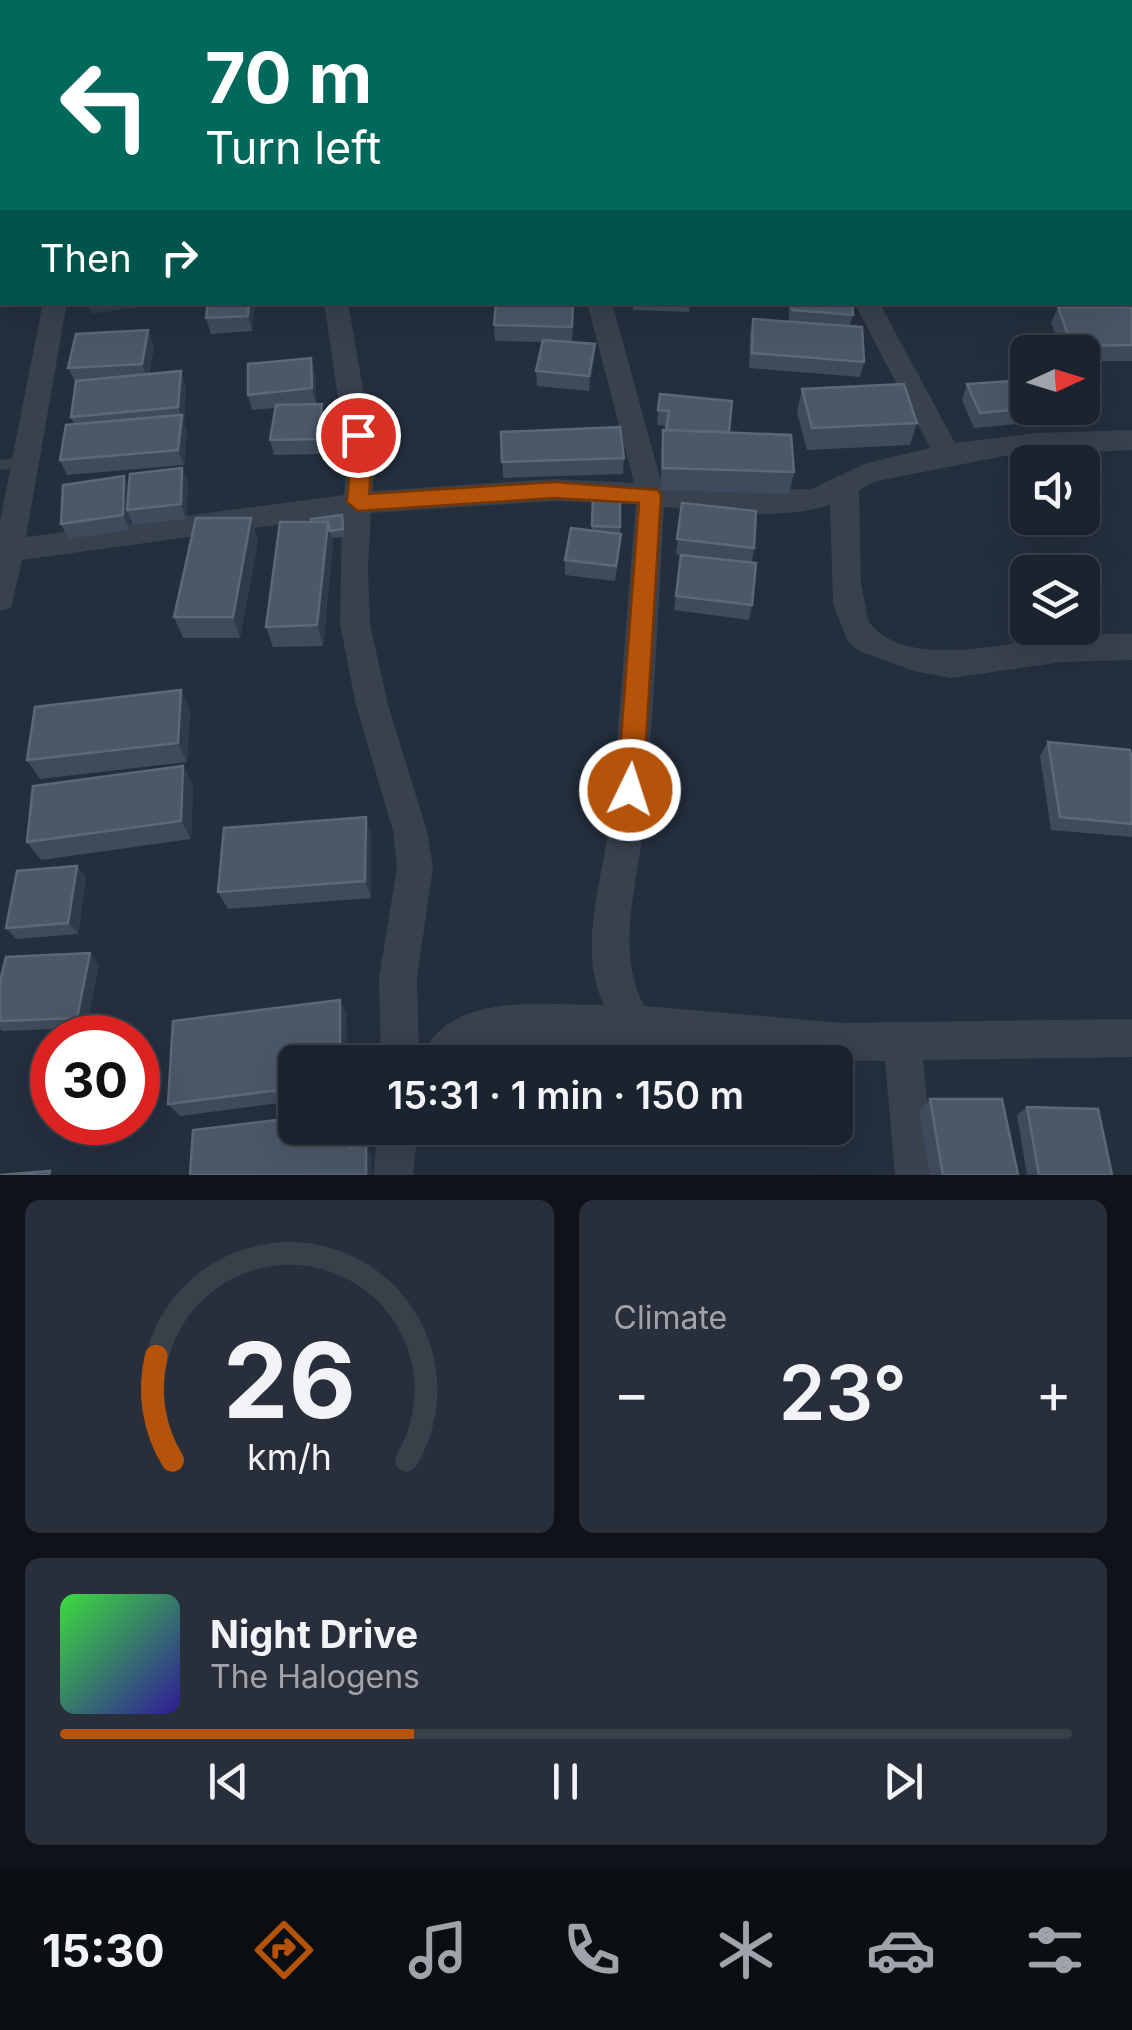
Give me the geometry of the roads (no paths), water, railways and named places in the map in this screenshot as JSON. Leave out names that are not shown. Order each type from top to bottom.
[{"type":"street","points":[[0,599],[12,550],[13,464],[54,305]]},
{"type":"street","points":[[336,305],[361,459],[352,569],[354,624],[372,705],[410,831],[415,868],[398,978],[400,1045]]},
{"type":"street","points":[[600,305],[651,495],[628,822],[610,930],[614,986],[633,1024]]},
{"type":"street","points":[[867,305],[896,366],[932,422],[948,457]]},
{"type":"street","points":[[12,550],[358,502],[554,490],[752,502],[807,501],[876,471],[948,457],[1007,446],[1132,440]]},
{"type":"street","points":[[845,482],[844,562],[853,622],[859,634],[872,644],[930,665],[948,667],[1040,652],[1132,647]]},
{"type":"street","points":[[455,1045],[464,1036],[502,1024],[633,1024],[844,1042],[1132,1038]]},
{"type":"street","points":[[902,1040],[915,1175]]},
{"type":"street","points":[[393,1175],[396,1145]]}]
